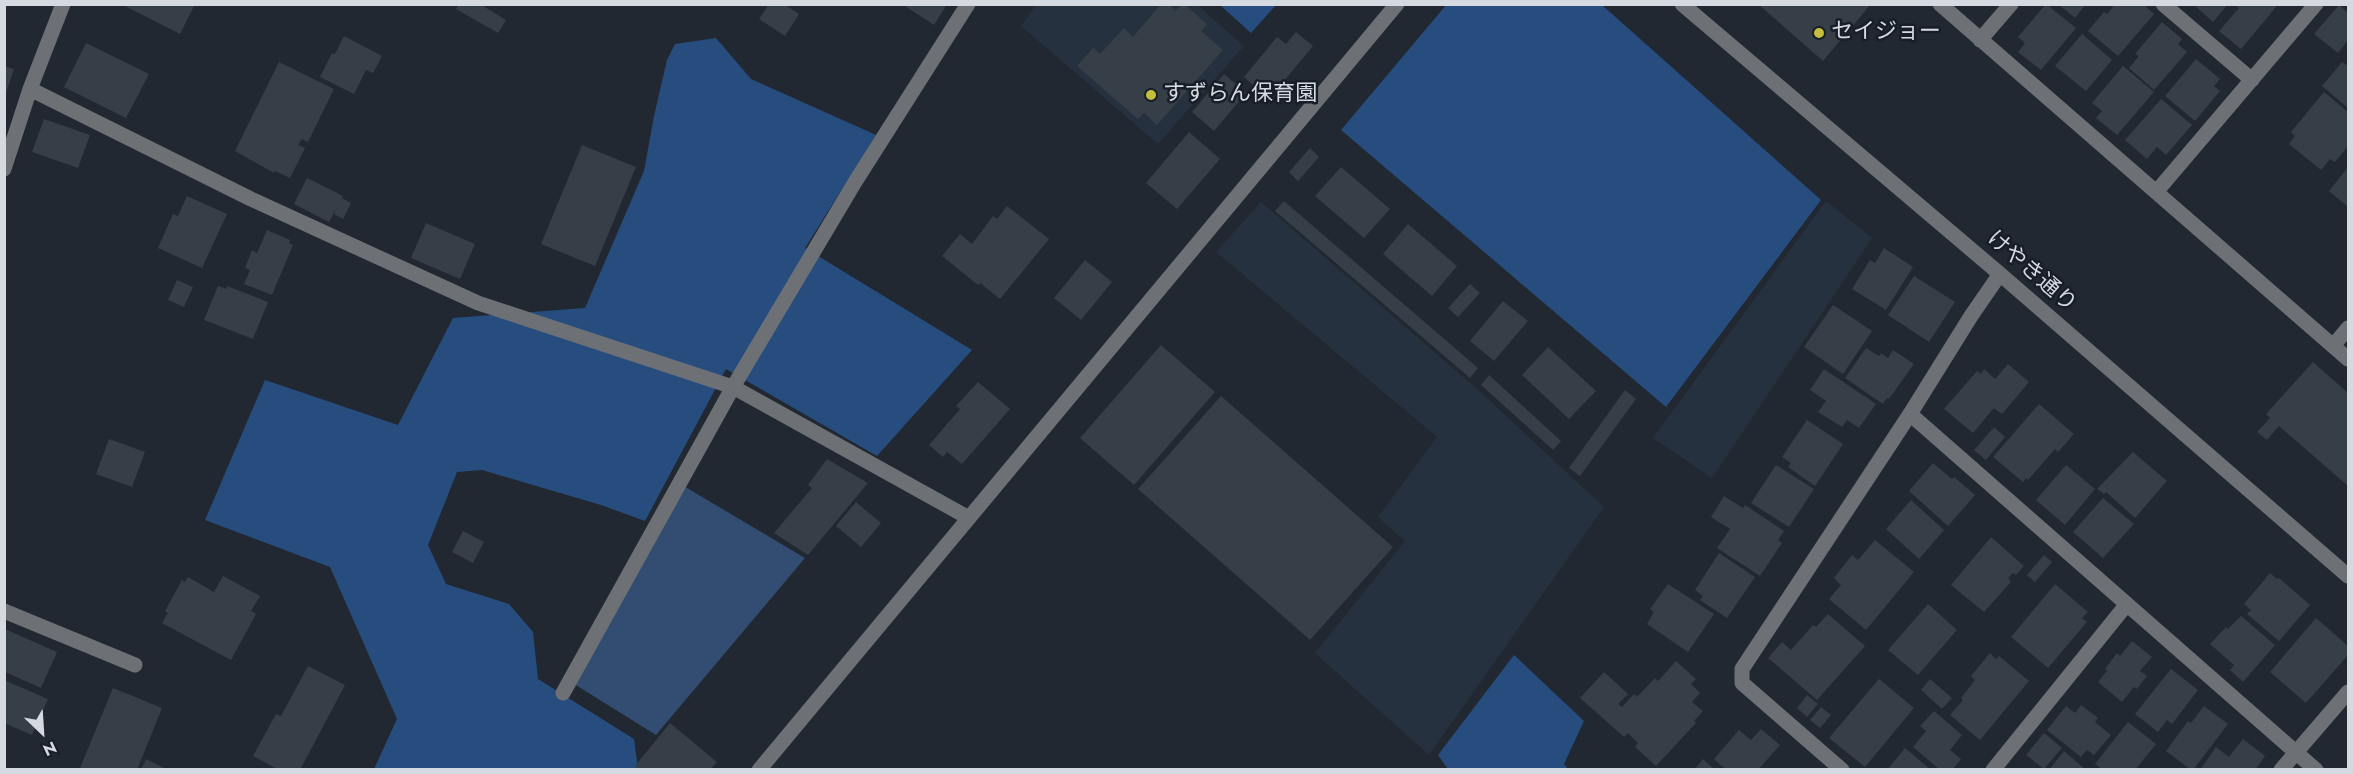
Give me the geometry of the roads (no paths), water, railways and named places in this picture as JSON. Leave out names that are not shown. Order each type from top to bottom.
[{"type":"street","points":[[4,169],[30,89],[63,4]]},
{"type":"street","points":[[563,693],[733,387],[855,182],[968,4]]},
{"type":"street","points":[[759,770],[1397,4]]},
{"type":"street","name":"けやき通り","points":[[1682,4],[2000,274],[2349,576]]},
{"type":"street","points":[[1940,4],[2349,359]]},
{"type":"street","points":[[1980,40],[2011,4]]},
{"type":"street","points":[[2163,4],[2252,80]]},
{"type":"street","points":[[2157,191],[2316,4]]},
{"type":"street","points":[[30,89],[251,199],[478,303],[733,387],[969,518]]},
{"type":"street","points":[[1842,770],[1742,683],[1742,669],[2000,274]]},
{"type":"street","points":[[2334,346],[2349,328]]},
{"type":"street","points":[[1910,414],[2316,770]]},
{"type":"street","points":[[1993,770],[2127,604]]},
{"type":"street","points":[[4,611],[135,665]]},
{"type":"street","points":[[2281,770],[2349,692]]},
{"type":"place","name":"セイジョー","points":[[1819,33]]},
{"type":"place","name":"すずらん保育園","points":[[1151,95]]}]
